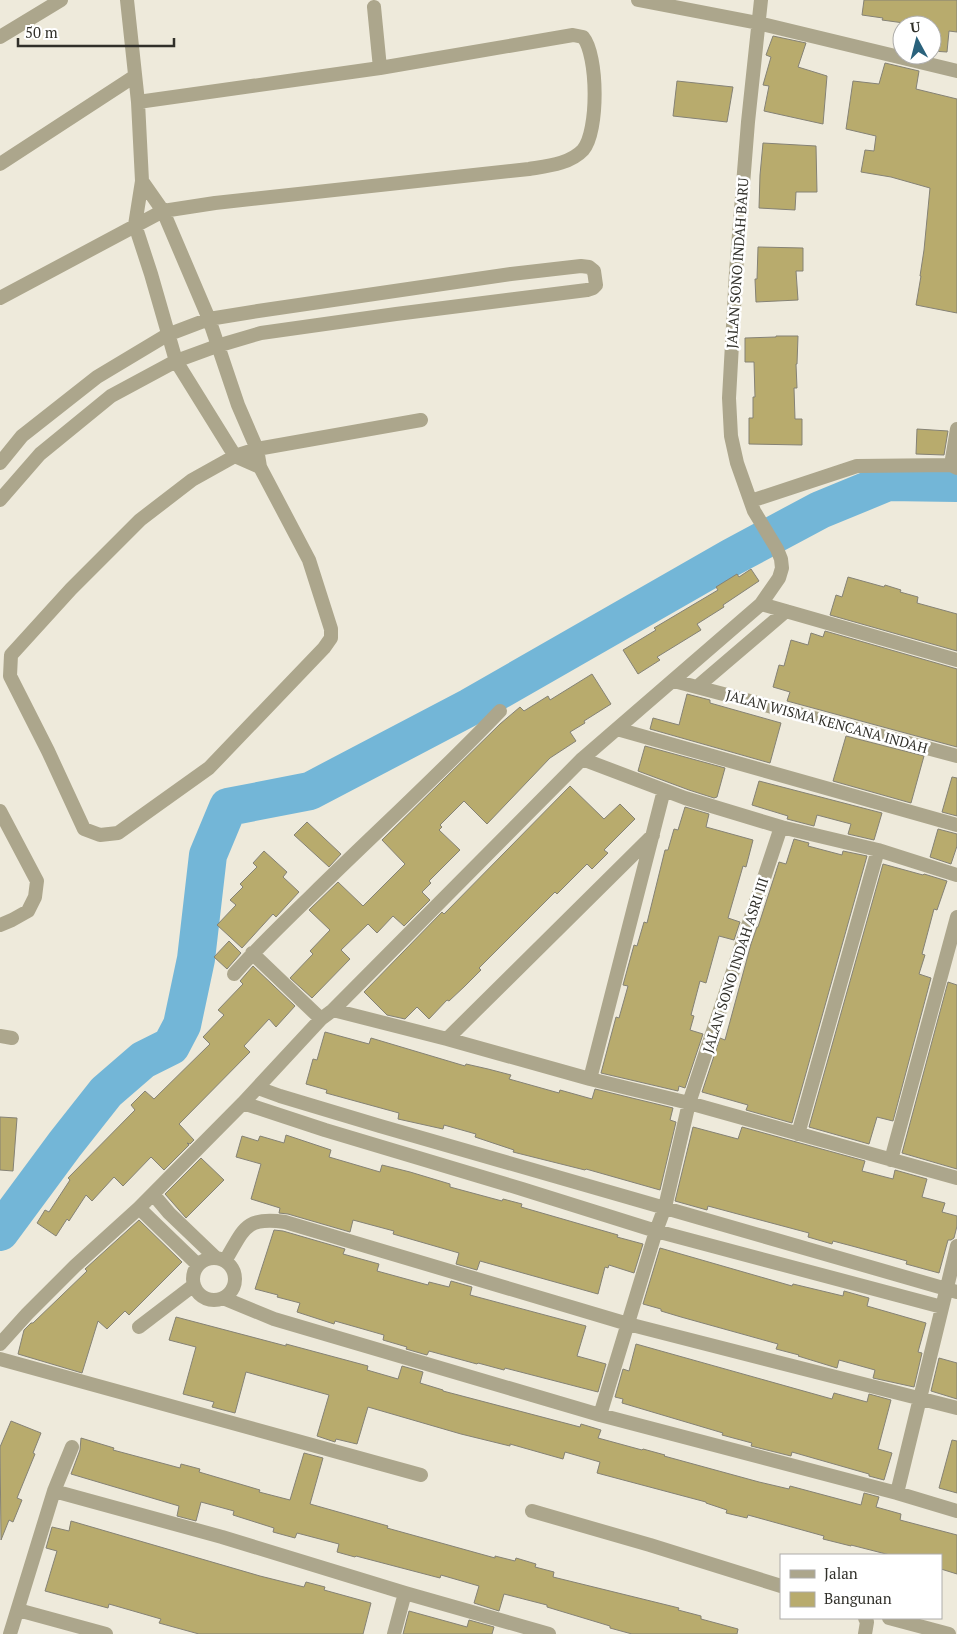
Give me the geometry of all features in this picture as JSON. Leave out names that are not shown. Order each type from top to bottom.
[{"type":"street","points":[[0,38],[61,0]]},
{"type":"street","points":[[127,0],[138,102],[142,181],[134,225],[176,361],[235,456],[260,467]]},
{"type":"street","points":[[638,0],[758,23],[957,71]]},
{"type":"street","name":"JALAN SONO INDAH BARU","points":[[761,0],[748,122],[736,272],[729,398],[734,451],[753,506],[781,559],[781,573],[761,604]]},
{"type":"street","points":[[374,7],[380,68]]},
{"type":"street","points":[[0,298],[163,211],[215,203],[546,166],[571,159],[583,150],[589,139],[594,112],[592,55],[583,37],[578,35],[562,36],[380,68],[138,102]]},
{"type":"street","points":[[0,164],[135,76]]},
{"type":"street","points":[[142,181],[163,211],[208,319],[238,406],[257,449],[260,467],[309,560],[331,629],[331,638],[324,648],[209,768],[118,833],[100,835],[84,829],[10,676],[11,655],[71,589],[140,520],[192,480],[235,456],[257,449],[421,420]]},
{"type":"street","points":[[0,463],[22,436],[97,377],[167,335],[208,319],[511,274],[581,266],[591,268],[594,273],[595,286],[587,290],[261,333],[176,361],[111,396],[40,454],[0,500]]},
{"type":"street","points":[[393,291],[396,314]]},
{"type":"street","points":[[753,506],[857,466],[954,466],[957,429]]},
{"type":"street","points":[[0,1344],[75,1266],[153,1194],[258,1088],[321,1019],[582,759],[761,604],[957,660]]},
{"type":"street","points":[[697,686],[786,611]]},
{"type":"street","name":"JALAN WISMA KENCANA INDAH","points":[[674,681],[957,756]]},
{"type":"street","points":[[234,974],[252,953],[451,762],[500,711]]},
{"type":"street","points":[[617,729],[957,826]]},
{"type":"street","points":[[582,759],[685,798],[781,827],[878,850],[957,875]]},
{"type":"street","points":[[590,1079],[664,790]]},
{"type":"street","points":[[0,811],[37,881],[35,897],[28,911],[0,925]]},
{"type":"street","name":"JALAN SONO INDAH ASRI III","points":[[600,1415],[665,1207],[689,1103],[781,827]]},
{"type":"street","points":[[447,1039],[653,834]]},
{"type":"street","points":[[798,1134],[878,850]]},
{"type":"street","points":[[891,1160],[957,917]]},
{"type":"street","points":[[252,953],[321,1019]]},
{"type":"street","points":[[332,1010],[447,1039],[590,1079],[689,1103],[957,1178]]},
{"type":"street","points":[[258,1088],[380,1126],[952,1290]]},
{"type":"street","points":[[243,1103],[656,1231],[942,1307]]},
{"type":"street","points":[[376,1145],[380,1126]]},
{"type":"street","points":[[153,1194],[169,1213],[231,1267],[235,1275],[234,1284],[230,1292],[223,1298],[214,1300],[198,1293],[193,1277],[198,1265],[207,1259],[220,1259]]},
{"type":"street","points":[[139,1208],[198,1265]]},
{"type":"street","points":[[220,1259],[246,1228],[256,1221],[268,1219],[285,1222],[628,1324],[957,1408]]},
{"type":"street","points":[[897,1493],[942,1307],[952,1290],[957,1246]]},
{"type":"street","points":[[139,1327],[194,1285]]},
{"type":"street","points":[[223,1298],[274,1319],[600,1415],[897,1493],[957,1511]]},
{"type":"street","points":[[0,1359],[420,1475]]},
{"type":"street","points":[[10,1634],[54,1491],[72,1447]]},
{"type":"street","points":[[54,1491],[222,1537],[405,1593],[549,1634]]},
{"type":"street","points":[[532,1512],[650,1545],[780,1586]]},
{"type":"street","points":[[394,1634],[405,1593]]},
{"type":"street","points":[[18,1610],[106,1634]]},
{"type":"street","points":[[865,1634],[867,1622],[866,1619]]},
{"type":"street","points":[[893,1619],[949,1634]]},
{"type":"building","points":[[864,0],[957,0],[957,32],[949,31],[947,52],[942,52],[942,15],[892,15],[892,21],[862,15]]},
{"type":"building","points":[[773,36],[806,43],[798,67],[827,76],[823,124],[764,111],[769,86],[763,85],[771,57],[766,55]]},
{"type":"building","points":[[885,63],[919,71],[916,89],[957,99],[957,313],[916,305],[921,276],[930,188],[891,177],[861,172],[865,150],[874,151],[876,136],[846,129],[853,81],[879,84]]},
{"type":"building","points":[[677,81],[733,87],[727,122],[673,116]]},
{"type":"building","points":[[763,143],[816,146],[817,192],[796,192],[795,210],[759,208]]},
{"type":"building","points":[[758,247],[803,248],[803,271],[796,271],[798,300],[756,302],[755,279],[757,279]]},
{"type":"building","points":[[798,336],[797,388],[794,388],[795,419],[802,419],[802,445],[749,444],[749,418],[753,418],[753,397],[755,397],[754,362],[745,362],[745,338]]},
{"type":"building","points":[[917,429],[948,431],[944,455],[916,454]]},
{"type":"building","points":[[751,569],[759,581],[697,624],[701,630],[657,657],[660,660],[638,674],[623,650],[656,630],[654,628],[718,590],[716,587],[737,574],[739,577]]},
{"type":"building","points":[[848,577],[901,590],[900,592],[918,597],[917,603],[957,614],[957,651],[830,615],[836,595],[842,597]]},
{"type":"building","points":[[825,631],[957,669],[957,747],[787,701],[790,692],[773,687],[779,665],[784,666],[791,640],[808,645],[811,633],[823,637]]},
{"type":"building","points":[[592,674],[611,704],[570,732],[576,741],[550,758],[487,824],[464,801],[440,825],[442,827],[439,830],[460,850],[429,881],[431,883],[422,892],[430,900],[404,926],[393,916],[377,933],[368,924],[341,950],[350,959],[312,998],[290,978],[313,954],[310,951],[330,930],[309,910],[338,882],[363,906],[405,864],[382,840],[500,724],[520,707],[524,711],[548,696],[550,700]]},
{"type":"building","points":[[687,694],[710,700],[710,703],[781,723],[770,763],[650,729],[653,718],[679,725]]},
{"type":"building","points":[[846,736],[924,756],[911,803],[833,781]]},
{"type":"building","points":[[645,746],[725,768],[717,797],[714,798],[689,790],[638,771]]},
{"type":"building","points":[[952,777],[957,778],[957,816],[942,812]]},
{"type":"building","points":[[759,781],[882,813],[874,840],[848,834],[851,824],[817,815],[814,826],[787,819],[788,816],[752,805]]},
{"type":"building","points":[[570,786],[604,819],[620,804],[635,819],[604,850],[608,853],[592,869],[587,864],[557,894],[555,892],[479,968],[481,970],[429,1019],[417,1007],[405,1019],[387,1015],[364,992]]},
{"type":"building","points":[[685,807],[709,814],[706,827],[753,840],[746,867],[743,866],[728,918],[740,922],[734,940],[719,936],[706,983],[700,981],[691,1015],[694,1016],[690,1030],[703,1034],[685,1088],[679,1086],[678,1091],[601,1073],[616,1017],[619,1018],[628,986],[623,985],[634,945],[637,946],[644,922],[647,923],[665,850],[668,850],[674,829],[678,830]]},
{"type":"building","points":[[307,822],[341,854],[329,867],[294,835]]},
{"type":"building","points":[[938,829],[957,834],[957,846],[951,864],[930,857]]},
{"type":"building","points":[[794,839],[809,843],[808,846],[842,855],[843,851],[867,856],[792,1123],[746,1110],[748,1105],[702,1092],[720,1038],[725,1040],[751,944],[779,862],[786,864]]},
{"type":"building","points":[[264,851],[287,872],[283,877],[299,892],[276,917],[273,914],[242,948],[217,925],[236,905],[230,900],[243,887],[240,884],[257,867],[253,863]]},
{"type":"building","points":[[883,864],[947,881],[937,910],[934,909],[922,954],[925,955],[919,974],[931,978],[893,1121],[877,1117],[869,1144],[809,1127]]},
{"type":"building","points":[[229,941],[241,953],[227,969],[214,957]]},
{"type":"building","points":[[253,966],[295,1006],[276,1027],[269,1019],[244,1046],[250,1052],[179,1124],[194,1140],[190,1144],[187,1143],[189,1145],[164,1170],[151,1157],[123,1186],[114,1177],[92,1201],[86,1195],[69,1221],[67,1219],[56,1236],[37,1223],[45,1210],[49,1212],[70,1180],[68,1178],[135,1110],[131,1105],[145,1091],[154,1099],[210,1044],[203,1037],[224,1015],[218,1010],[243,984],[240,981]]},
{"type":"building","points":[[948,982],[957,985],[957,1169],[902,1153]]},
{"type":"building","points":[[325,1032],[369,1044],[371,1038],[465,1066],[466,1064],[511,1075],[509,1079],[559,1093],[560,1090],[592,1099],[595,1089],[673,1108],[670,1120],[676,1122],[660,1190],[586,1169],[513,1152],[514,1150],[475,1137],[476,1134],[444,1125],[443,1129],[398,1119],[399,1113],[326,1093],[327,1090],[306,1084],[313,1059],[317,1060]]},
{"type":"building","points":[[0,1117],[17,1118],[13,1171],[0,1170]]},
{"type":"building","points":[[693,1127],[738,1139],[742,1127],[865,1161],[862,1171],[893,1179],[895,1170],[927,1179],[922,1197],[945,1203],[942,1212],[957,1216],[954,1238],[948,1240],[939,1273],[906,1264],[907,1261],[833,1241],[832,1244],[808,1237],[809,1233],[708,1206],[707,1210],[675,1201]]},
{"type":"building","points":[[286,1135],[331,1150],[329,1157],[380,1172],[382,1165],[410,1172],[450,1184],[450,1187],[502,1201],[503,1199],[522,1204],[521,1207],[643,1244],[634,1273],[609,1265],[608,1268],[605,1267],[598,1294],[480,1261],[477,1270],[456,1264],[459,1253],[393,1234],[394,1231],[353,1220],[350,1232],[279,1213],[280,1208],[251,1199],[261,1164],[236,1157],[242,1136],[258,1141],[260,1136],[284,1143]]},
{"type":"building","points":[[201,1158],[224,1180],[186,1218],[165,1194]]},
{"type":"building","points":[[139,1220],[182,1262],[129,1315],[125,1311],[107,1329],[98,1321],[82,1373],[18,1354],[24,1330],[87,1271],[85,1269]]},
{"type":"building","points":[[274,1230],[345,1249],[343,1254],[379,1264],[377,1271],[428,1285],[429,1282],[449,1287],[451,1281],[472,1287],[470,1295],[586,1326],[577,1356],[606,1364],[598,1392],[429,1351],[427,1355],[383,1340],[384,1335],[335,1321],[334,1324],[297,1312],[300,1303],[255,1289]]},
{"type":"building","points":[[660,1248],[792,1286],[793,1284],[843,1296],[844,1291],[869,1298],[867,1306],[926,1323],[918,1352],[922,1353],[914,1387],[873,1378],[875,1370],[839,1360],[837,1368],[776,1349],[778,1344],[681,1317],[643,1304]]},
{"type":"building","points":[[176,1317],[368,1366],[367,1370],[398,1379],[402,1366],[423,1372],[420,1383],[443,1391],[580,1427],[581,1424],[601,1430],[598,1438],[759,1482],[789,1489],[790,1486],[861,1505],[864,1493],[879,1497],[876,1507],[901,1514],[900,1520],[957,1535],[957,1574],[942,1569],[942,1554],[886,1554],[823,1539],[824,1536],[748,1515],[747,1518],[726,1513],[727,1510],[706,1502],[597,1473],[600,1462],[565,1452],[563,1459],[510,1444],[510,1446],[461,1434],[368,1407],[357,1444],[336,1439],[335,1442],[317,1436],[329,1395],[246,1372],[235,1413],[212,1407],[214,1402],[183,1394],[196,1347],[169,1340]]},
{"type":"building","points":[[636,1344],[832,1399],[834,1393],[867,1402],[869,1394],[891,1400],[878,1449],[892,1453],[884,1480],[792,1452],[791,1456],[751,1446],[752,1443],[722,1435],[723,1433],[622,1403],[623,1399],[615,1397],[623,1369],[629,1371]]},
{"type":"building","points":[[939,1358],[957,1363],[957,1399],[931,1391]]},
{"type":"building","points":[[11,1421],[41,1433],[33,1453],[35,1454],[17,1498],[22,1500],[13,1522],[9,1520],[1,1540],[0,1447]]},
{"type":"building","points":[[81,1438],[114,1448],[113,1450],[180,1468],[181,1464],[200,1469],[199,1472],[290,1500],[304,1453],[323,1458],[310,1504],[495,1558],[495,1556],[515,1561],[516,1558],[536,1564],[535,1567],[554,1572],[553,1577],[679,1608],[678,1610],[701,1616],[701,1619],[738,1629],[737,1634],[632,1634],[547,1607],[547,1605],[504,1594],[499,1611],[474,1603],[479,1586],[441,1575],[440,1578],[337,1552],[339,1544],[297,1533],[295,1538],[273,1532],[274,1528],[233,1515],[234,1511],[201,1502],[196,1521],[177,1516],[179,1506],[71,1474],[80,1450]]},
{"type":"building","points":[[952,1440],[957,1441],[957,1493],[939,1488]]},
{"type":"building","points":[[71,1521],[260,1576],[304,1587],[306,1582],[325,1587],[324,1590],[371,1603],[363,1634],[199,1634],[159,1623],[161,1619],[109,1604],[108,1608],[45,1591],[57,1551],[46,1548],[52,1527],[69,1531]]},
{"type":"building","points":[[409,1611],[467,1627],[469,1620],[494,1627],[492,1634],[403,1634]]},
{"type":"waterway","points":[[0,1232],[106,1092],[143,1060],[171,1046],[182,1025],[196,959],[208,855],[228,807],[310,791],[470,707],[732,557],[820,510],[888,482],[957,483]]}]
